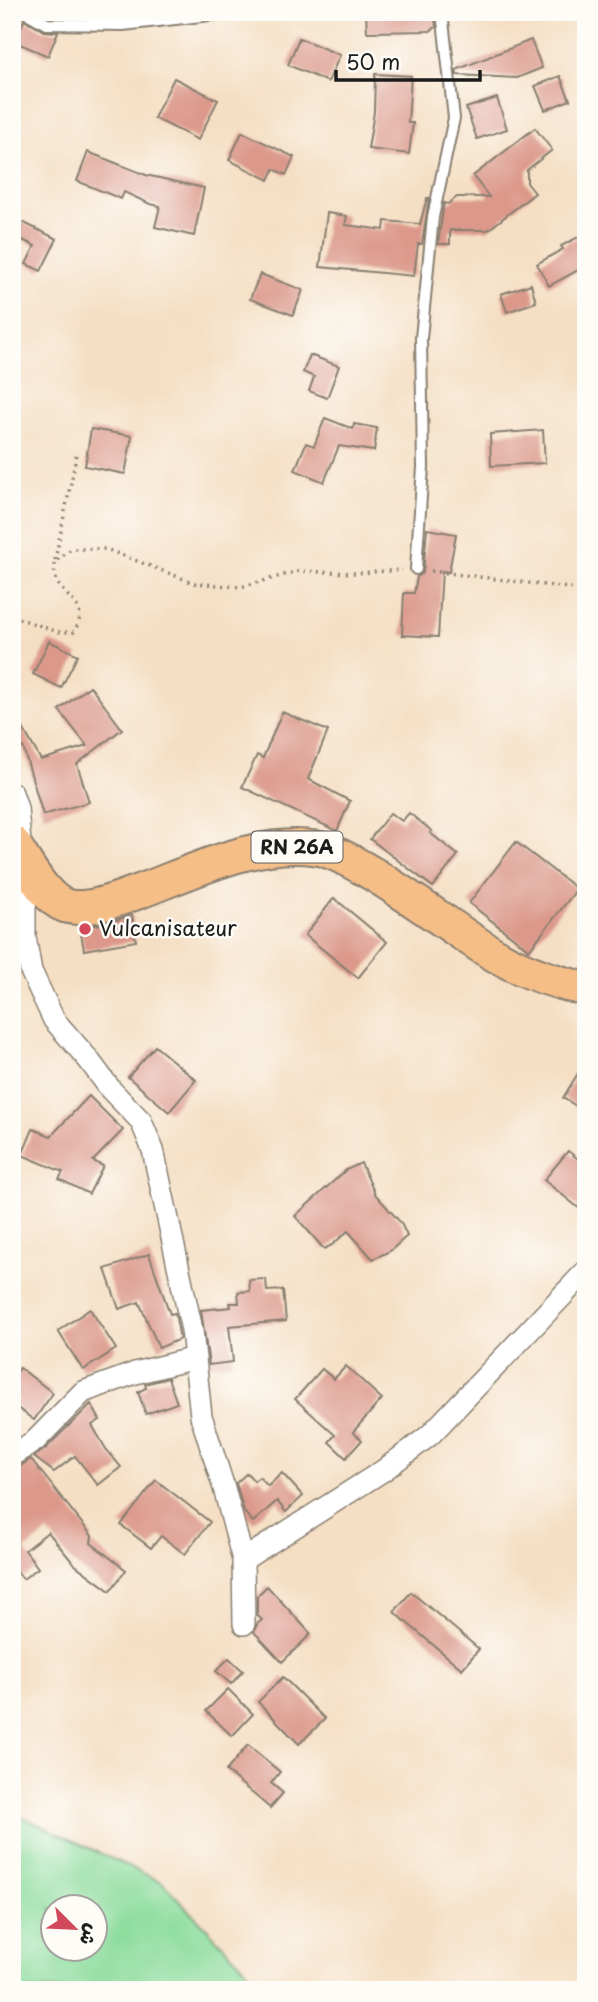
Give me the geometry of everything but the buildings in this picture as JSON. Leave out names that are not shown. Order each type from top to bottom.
[{"type":"main road","name":"RN 26A","points":[[22,859],[54,898],[65,906],[82,907],[107,903],[229,859],[275,847],[317,848],[353,862],[495,956],[559,983],[586,989]]},
{"type":"street","points":[[12,793],[17,808],[25,937],[31,971],[54,1020],[88,1059],[110,1090],[141,1121],[156,1161],[192,1330],[201,1416],[243,1560],[244,1624]]},
{"type":"street","points":[[243,1560],[384,1470],[430,1435],[586,1271]]},
{"type":"street","points":[[12,1455],[36,1440],[83,1392],[135,1373],[195,1358]]},
{"type":"lane","points":[[25,12],[47,24],[123,25],[236,12]]},
{"type":"lane","points":[[416,569],[423,467],[421,338],[433,217],[454,118],[442,12]]},
{"type":"path","points":[[12,616],[58,632],[74,632],[79,624],[78,606],[56,580],[55,562],[77,453]]},
{"type":"path","points":[[55,562],[71,549],[106,549],[194,583],[241,587],[299,571],[356,573],[416,569],[586,590]]},
{"type":"green space","points":[[12,1812],[162,1882],[249,1972],[247,1990],[12,1990]]},
{"type":"place","name":"Vulcanisateur","points":[[85,929]]}]
